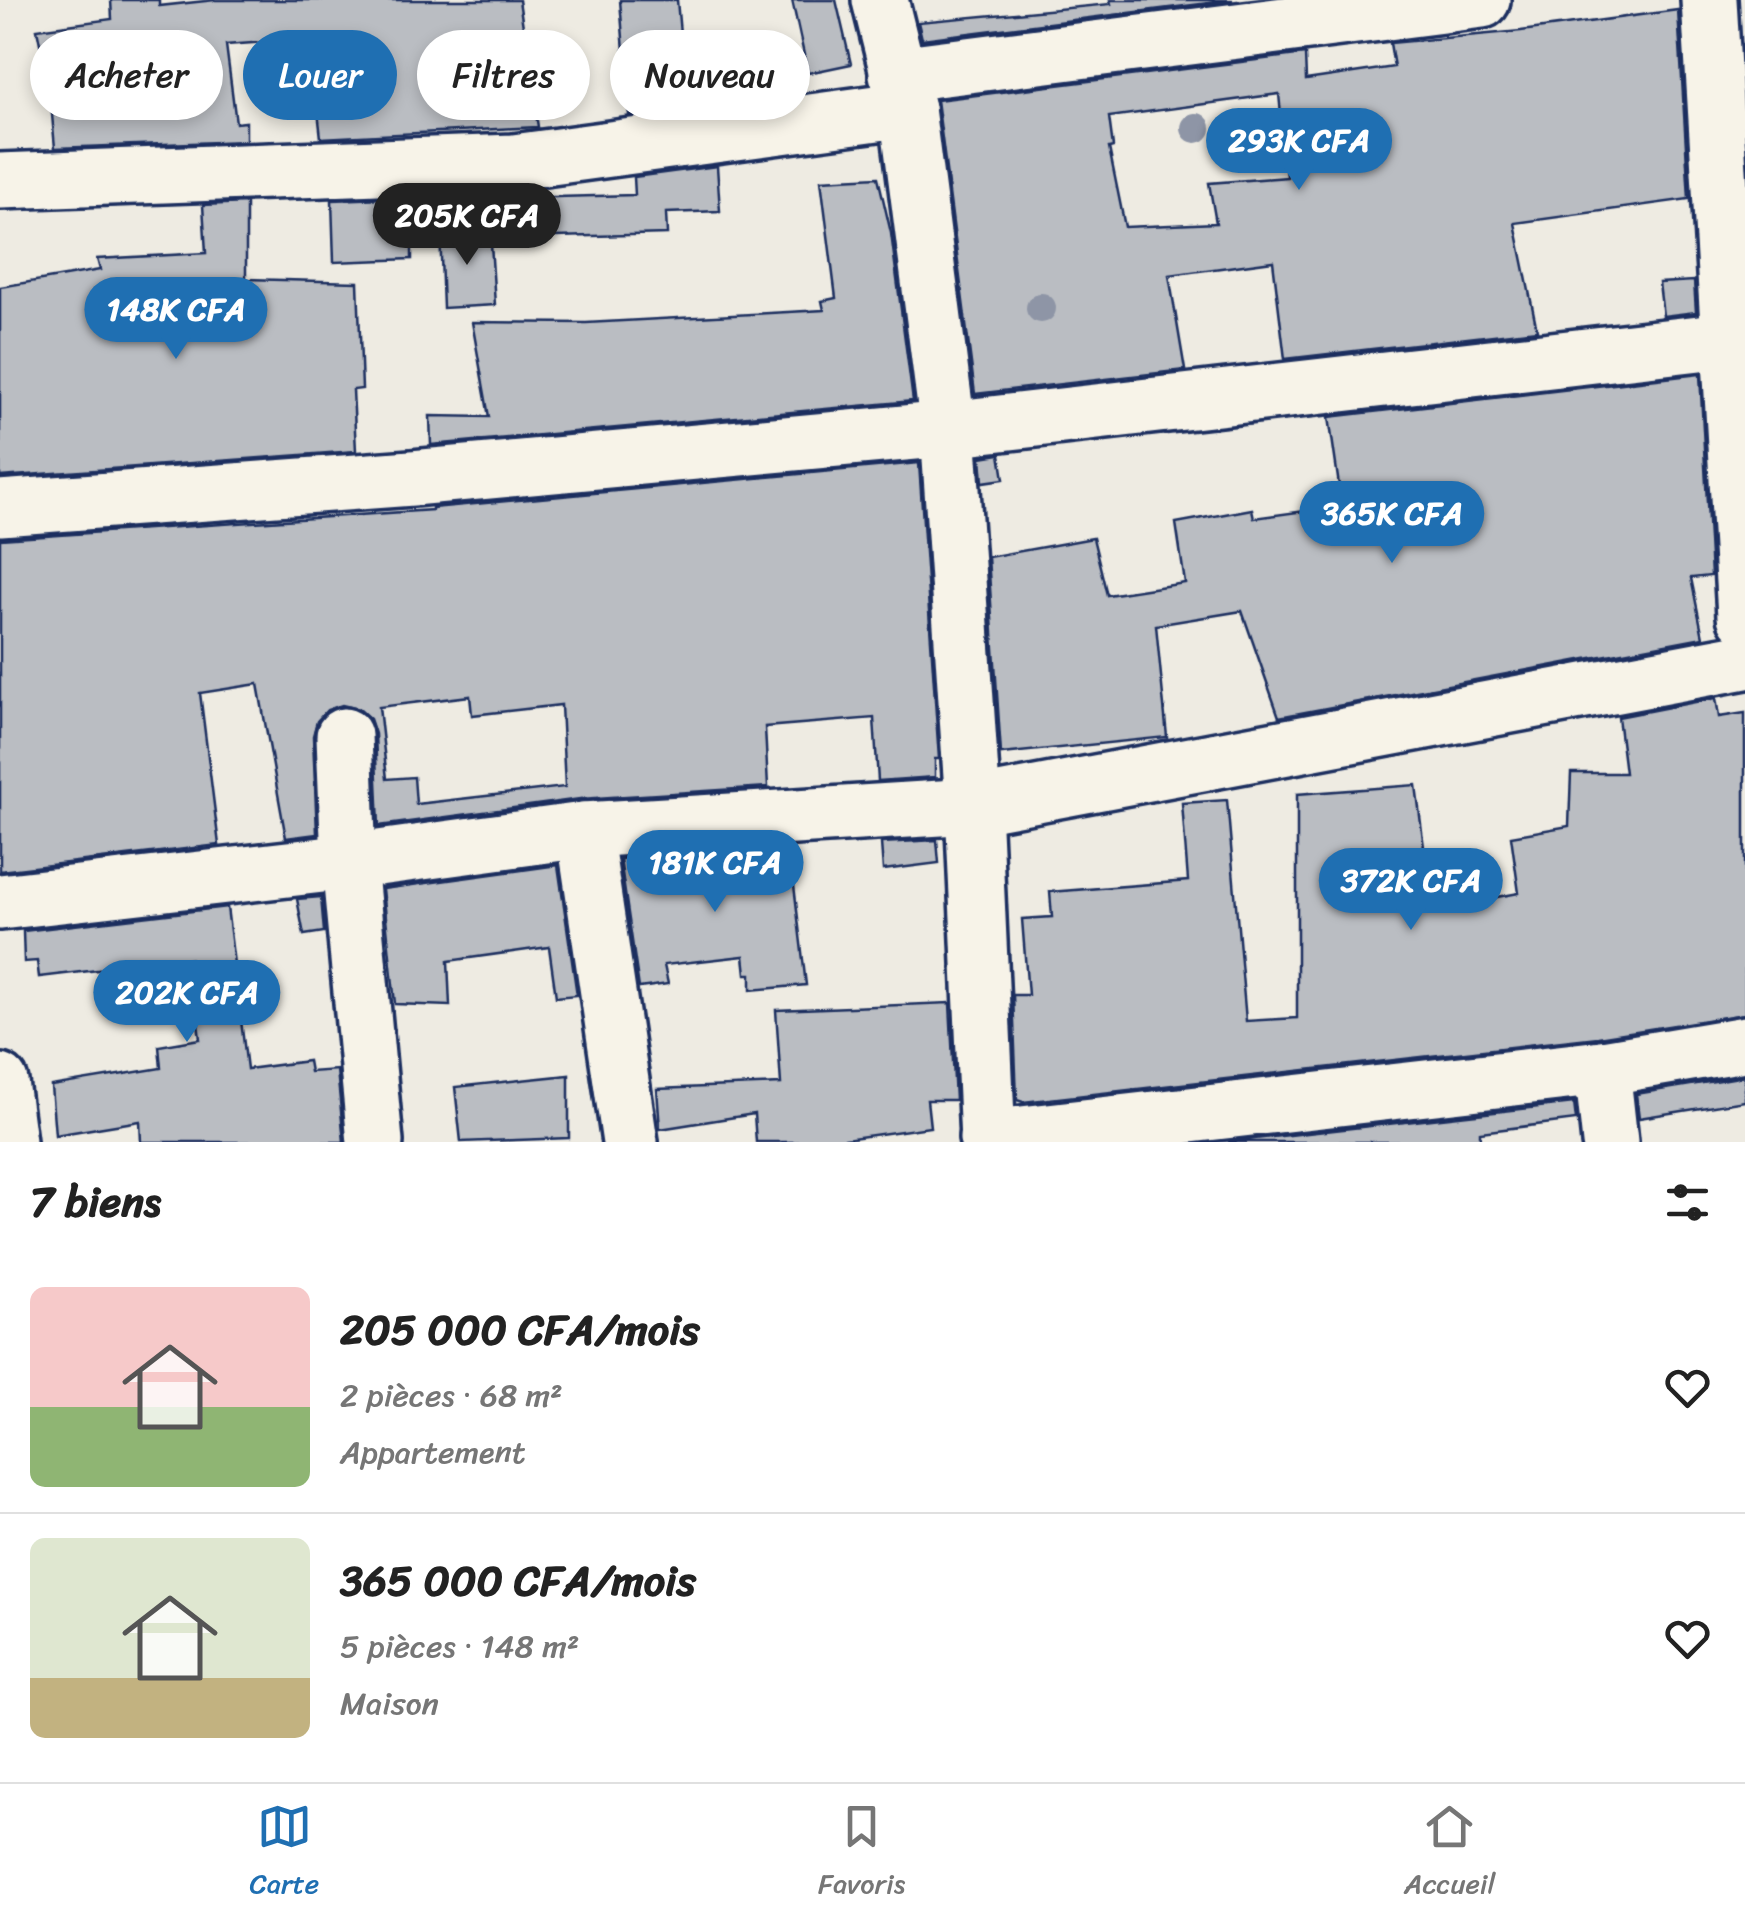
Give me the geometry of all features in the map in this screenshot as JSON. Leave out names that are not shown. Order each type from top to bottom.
[{"type":"street","points":[[880,0],[902,92],[948,428],[973,806],[987,1140],[1602,1068],[1745,1044]]},
{"type":"street","points":[[0,181],[514,162],[902,92],[1482,0]]},
{"type":"street","points":[[1709,0],[1745,616]]},
{"type":"street","points":[[0,508],[412,478],[948,428],[1726,340]]},
{"type":"street","points":[[0,902],[584,830],[973,806],[1745,661]]},
{"type":"street","points":[[344,736],[348,862],[375,1142]]},
{"type":"street","points":[[584,830],[630,1142]]},
{"type":"street","points":[[1602,1068],[1610,1142]]},
{"type":"street","points":[[0,1082],[8,1142]]},
{"type":"building","points":[[111,0],[159,0],[159,6],[215,0],[519,0],[523,30],[417,30],[417,120],[537,120],[538,127],[321,138],[319,120],[397,120],[397,30],[243,30],[243,44],[226,45],[236,123],[246,122],[246,141],[55,148],[52,120],[223,120],[223,30],[37,29],[112,19]]},
{"type":"building","points":[[620,0],[677,0],[680,30],[622,30]]},
{"type":"building","points":[[792,0],[836,0],[851,64],[810,73],[810,30],[799,30]]},
{"type":"building","points":[[1110,0],[1233,0],[922,39],[918,22],[1111,4]]},
{"type":"building","points":[[1678,10],[1689,199],[1515,223],[1537,330],[1285,359],[1273,261],[1169,275],[1185,370],[975,394],[937,100],[1305,54],[1306,80],[1394,67],[1390,43]],"holes":[[[1279,94],[1287,177],[1209,183],[1216,223],[1125,227],[1109,148],[1113,147],[1109,117]]]},
{"type":"building","points":[[717,166],[720,211],[666,213],[667,234],[517,238],[516,198],[635,195],[634,177]]},
{"type":"building","points":[[878,177],[891,233],[913,401],[431,445],[430,416],[489,417],[472,322],[586,323],[824,310],[822,301],[836,298],[821,180]]},
{"type":"building","points":[[412,197],[412,259],[334,262],[332,200]]},
{"type":"building","points":[[246,203],[246,279],[358,282],[362,389],[353,390],[356,451],[0,477],[0,287],[100,270],[97,259],[206,253],[203,205]]},
{"type":"building","points":[[490,228],[495,305],[443,308],[440,231]]},
{"type":"building","points":[[1694,281],[1696,312],[1663,316],[1659,283]]},
{"type":"building","points":[[1700,374],[1711,576],[1691,578],[1703,637],[1279,717],[1242,611],[1156,625],[1167,737],[1001,754],[988,557],[1093,538],[1107,595],[1185,583],[1176,523],[1252,509],[1254,518],[1342,506],[1329,417]]},
{"type":"building","points":[[1000,454],[1004,479],[983,482],[981,457]]},
{"type":"building","points":[[919,463],[939,759],[935,759],[935,777],[878,781],[874,718],[765,727],[768,787],[580,799],[379,826],[375,734],[370,719],[359,709],[342,705],[327,710],[317,721],[313,736],[317,834],[286,838],[258,684],[200,693],[219,845],[0,871],[0,539],[432,508]],"holes":[[[470,696],[472,715],[561,705],[565,787],[416,804],[414,777],[387,779],[379,707]]]},
{"type":"building","points":[[1716,698],[1719,717],[1745,713],[1745,1014],[1598,1037],[1017,1100],[1013,995],[1028,995],[1022,919],[1052,917],[1050,892],[1188,881],[1182,803],[1227,800],[1246,1021],[1297,1018],[1297,794],[1416,785],[1432,909],[1519,893],[1511,836],[1569,826],[1571,773],[1625,773],[1618,717]]},
{"type":"building","points":[[937,840],[939,863],[883,870],[881,843]]},
{"type":"building","points":[[790,852],[806,985],[751,990],[751,974],[746,974],[744,956],[664,965],[668,984],[639,988],[620,859]]},
{"type":"building","points":[[558,865],[577,995],[556,997],[549,947],[448,961],[450,1006],[395,1004],[383,889]]},
{"type":"building","points":[[321,897],[324,932],[304,935],[297,899]]},
{"type":"building","points":[[227,907],[247,1069],[308,1061],[310,1072],[337,1070],[344,1142],[141,1142],[140,1121],[55,1135],[51,1086],[161,1068],[159,1046],[200,1039],[190,959],[39,977],[37,961],[24,962],[23,931]]},
{"type":"building","points":[[950,1003],[955,1100],[927,1100],[930,1127],[824,1142],[756,1142],[754,1114],[660,1129],[657,1089],[781,1084],[776,1010]]},
{"type":"building","points":[[569,1075],[569,1138],[461,1142],[455,1087]]},
{"type":"building","points":[[1745,1076],[1745,1101],[1639,1118],[1636,1094]]},
{"type":"building","points":[[1574,1103],[1576,1120],[1480,1132],[1480,1142],[1228,1142]]}]
